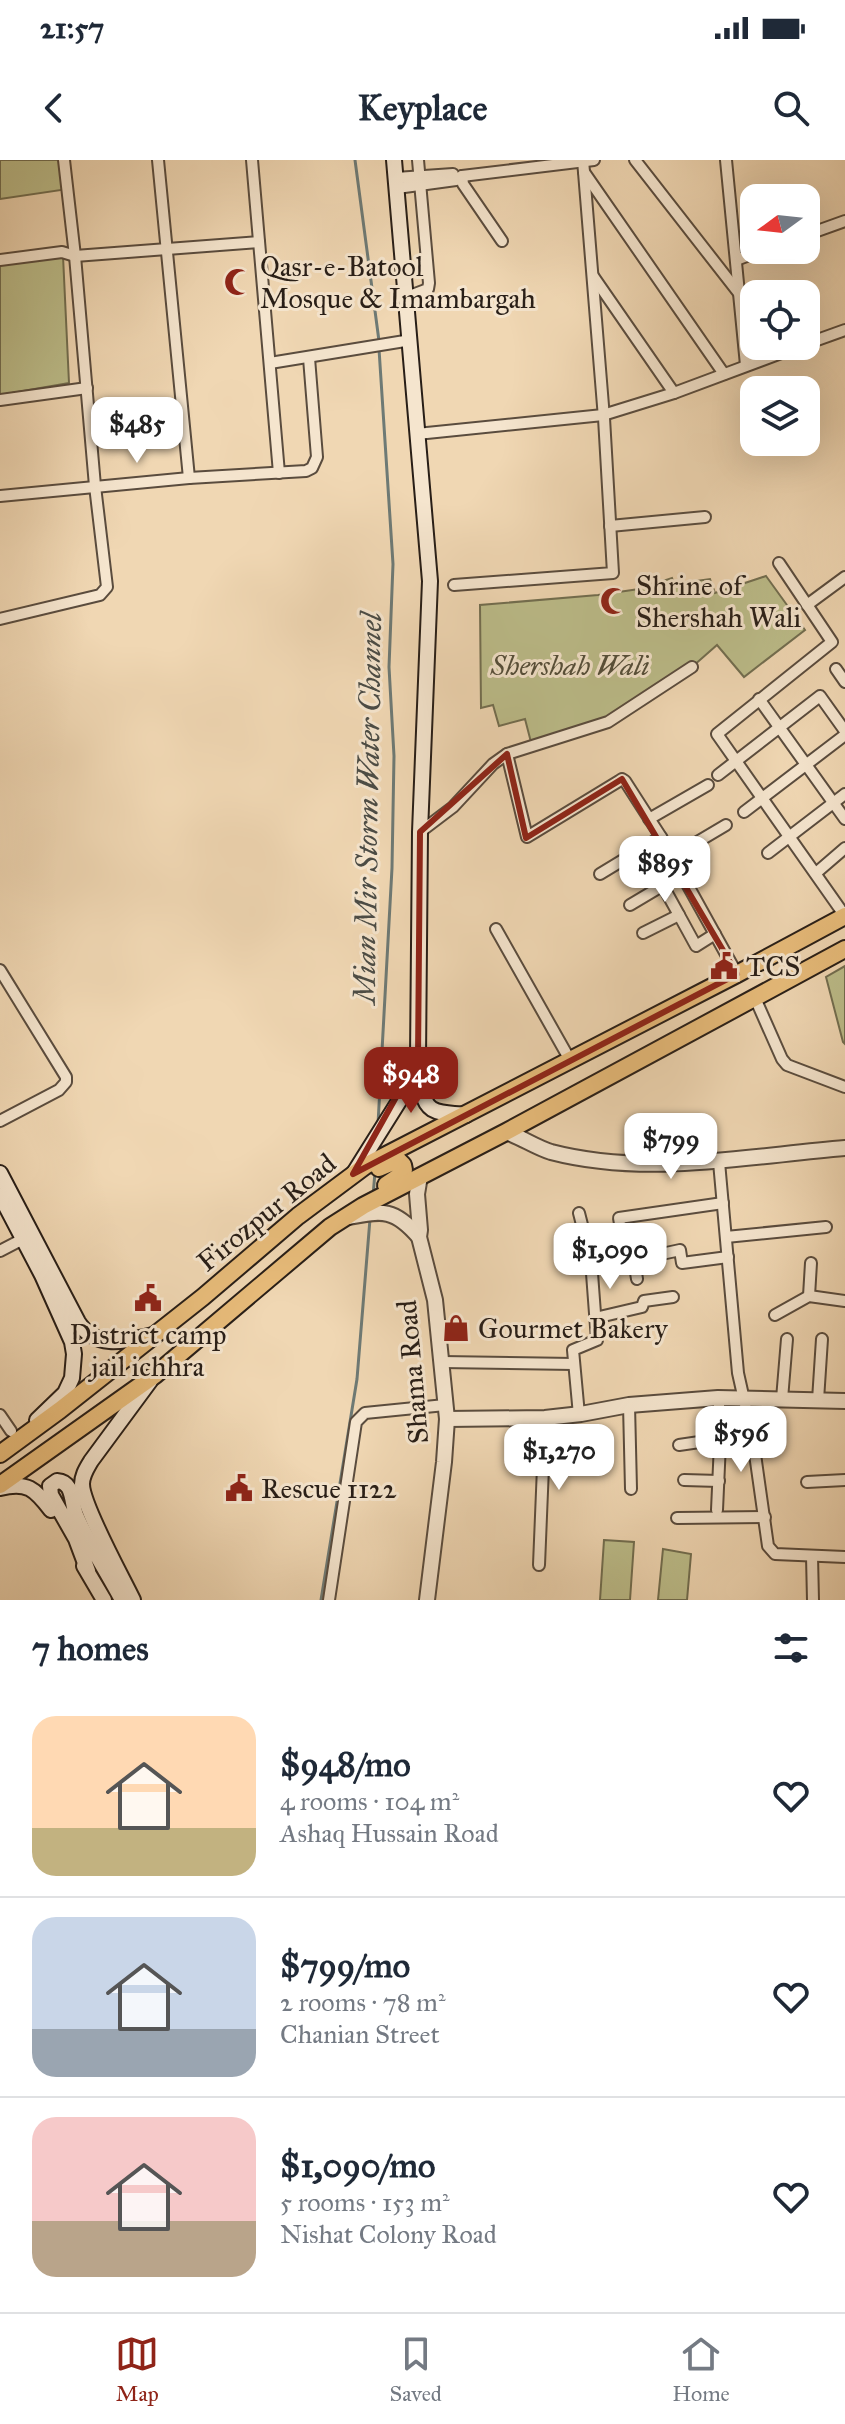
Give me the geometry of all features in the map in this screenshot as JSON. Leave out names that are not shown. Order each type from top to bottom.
[{"type":"main road","points":[[394,160],[430,581],[420,832],[418,1058],[427,1104],[437,1111],[466,1115]]},
{"type":"main road","name":"Firozpur Road","points":[[4,1451],[60,1410],[365,1165],[845,918]]},
{"type":"main road","points":[[755,998],[771,982],[845,942]]},
{"type":"main road","name":"Firozpur Road","points":[[0,1487],[150,1378],[330,1227],[845,949]]},
{"type":"main road","points":[[365,1165],[411,1078],[418,1058]]},
{"type":"main road","points":[[506,1132],[553,1152],[649,1163],[719,1162],[845,1148]]},
{"type":"main road","points":[[330,1227],[358,1201],[401,1175],[403,1165],[398,1160],[394,1161],[337,1186]]},
{"type":"main road","points":[[0,1173],[47,1272],[72,1342],[75,1366],[65,1393],[4,1451]]},
{"type":"main road","name":"Shama Road","points":[[420,1176],[417,1194],[419,1237],[435,1300],[446,1412],[444,1462],[427,1600]]},
{"type":"main road","points":[[0,1195],[23,1239],[87,1334],[118,1343],[153,1335]]},
{"type":"main road","points":[[371,1207],[401,1218],[419,1237]]},
{"type":"main road","points":[[126,1357],[133,1374],[150,1378],[91,1461],[82,1483],[87,1505],[133,1600]]},
{"type":"main road","points":[[59,1444],[94,1412],[99,1406],[98,1400],[94,1396],[87,1397],[60,1410]]},
{"type":"main road","points":[[446,1412],[545,1418],[629,1405],[718,1398],[845,1401]]},
{"type":"main road","points":[[88,1571],[76,1539],[51,1495],[50,1486],[57,1481],[69,1485],[75,1513],[122,1600]]},
{"type":"main road","points":[[0,1487],[22,1485],[36,1492],[53,1513],[104,1600]]},
{"type":"street","points":[[0,619],[93,597],[105,592],[108,582],[95,486],[64,160]]},
{"type":"street","points":[[158,160],[189,478]]},
{"type":"street","points":[[252,160],[279,473]]},
{"type":"street","points":[[407,297],[428,289],[429,283],[418,160]]},
{"type":"street","points":[[635,160],[739,294]]},
{"type":"street","points":[[726,160],[746,365]]},
{"type":"street","points":[[397,183],[455,174],[462,176],[586,163]]},
{"type":"street","points":[[454,585],[611,574],[613,571],[586,163]]},
{"type":"street","points":[[586,163],[724,374]]},
{"type":"street","points":[[462,176],[463,184],[502,241]]},
{"type":"street","points":[[820,230],[845,221]]},
{"type":"street","points":[[0,260],[62,252],[75,256],[259,242]]},
{"type":"street","points":[[736,260],[740,259]]},
{"type":"street","points":[[592,275],[674,393]]},
{"type":"street","points":[[820,339],[845,330]]},
{"type":"street","points":[[270,363],[411,340]]},
{"type":"street","points":[[0,496],[189,478],[306,471],[316,462],[309,358]]},
{"type":"street","points":[[417,434],[603,415],[674,393],[760,360]]},
{"type":"street","points":[[0,400],[87,388]]},
{"type":"street","points":[[610,526],[705,517]]},
{"type":"street","points":[[779,563],[832,642],[717,734],[845,918]]},
{"type":"street","points":[[807,605],[845,577]]},
{"type":"street","points":[[420,832],[453,807],[493,764],[507,754],[608,722],[692,667]]},
{"type":"street","points":[[836,669],[845,682]]},
{"type":"street","points":[[718,775],[820,696],[845,733],[744,812]]},
{"type":"street","points":[[759,699],[845,819]]},
{"type":"street","points":[[507,754],[527,837],[622,779],[661,837],[737,974]]},
{"type":"street","points":[[649,819],[708,785]]},
{"type":"street","points":[[768,853],[845,794]]},
{"type":"street","points":[[672,857],[726,825]]},
{"type":"street","points":[[600,874],[661,837]]},
{"type":"street","points":[[816,873],[845,848]]},
{"type":"street","points":[[630,905],[682,874]]},
{"type":"street","points":[[663,886],[696,946],[715,934]]},
{"type":"street","points":[[643,933],[679,915]]},
{"type":"street","points":[[496,929],[570,1060]]},
{"type":"street","points":[[0,970],[66,1077],[59,1090],[0,1121]]},
{"type":"street","points":[[755,998],[787,1065],[845,1087]]},
{"type":"street","points":[[719,1162],[738,1373],[753,1440],[768,1546],[775,1554],[845,1557]]},
{"type":"street","points":[[623,1241],[619,1218],[723,1203]]},
{"type":"street","points":[[579,1213],[591,1260],[596,1341],[574,1348],[579,1415]]},
{"type":"street","points":[[726,1237],[826,1227]]},
{"type":"street","points":[[0,1251],[23,1239]]},
{"type":"street","points":[[637,1279],[634,1260],[680,1250],[682,1263],[728,1257]]},
{"type":"street","points":[[809,1296],[811,1263]]},
{"type":"street","points":[[775,1315],[809,1296],[845,1301]]},
{"type":"street","points":[[595,1318],[642,1307],[644,1301],[673,1297]]},
{"type":"street","points":[[782,1399],[787,1339]]},
{"type":"street","points":[[818,1400],[822,1339]]},
{"type":"street","points":[[442,1362],[574,1364]]},
{"type":"street","points":[[717,1510],[721,1421],[718,1398]]},
{"type":"street","points":[[629,1405],[631,1489]]},
{"type":"street","points":[[329,1600],[356,1422],[365,1413],[446,1412]]},
{"type":"street","points":[[0,1415],[11,1431]]},
{"type":"street","points":[[539,1565],[545,1418]]},
{"type":"street","points":[[679,1445],[720,1439]]},
{"type":"street","points":[[684,1480],[719,1481]]},
{"type":"street","points":[[807,1482],[845,1480]]},
{"type":"street","points":[[677,1518],[765,1517]]},
{"type":"street","points":[[812,1556],[813,1600]]},
{"type":"highlighted area","points":[[507,754],[526,838],[622,779],[737,974],[353,1174],[418,1058],[420,832]]},
{"type":"green space","points":[[0,160],[64,160],[68,189],[0,199]]},
{"type":"green space","points":[[63,256],[69,383],[0,395],[0,265]]},
{"type":"green space","name":"Shershah Wali","points":[[766,576],[805,630],[744,677],[717,645],[692,667],[608,722],[532,746],[525,719],[499,726],[493,705],[481,708],[480,605],[598,595],[639,589],[672,578],[674,584],[710,579],[715,593]]},
{"type":"green space","points":[[845,966],[845,1044],[826,977]]},
{"type":"green space","points":[[604,1540],[634,1542],[630,1600],[600,1600]]},
{"type":"green space","points":[[663,1549],[691,1554],[687,1600],[658,1600]]},
{"type":"waterway","name":"Mian Mir Storm Water Channel","points":[[355,160],[379,341]]},
{"type":"waterway","name":"Mian Mir Storm Water Channel","points":[[378,1124],[392,868],[394,756],[389,667],[393,564],[379,349]]},
{"type":"waterway","name":"Mian Mir Storm Water Channel","points":[[373,1196],[375,1172]]},
{"type":"waterway","name":"Mian Mir Storm Water Channel","points":[[321,1600],[357,1379],[370,1219]]},
{"type":"place","name":"Qasr-e-Batool Mosque & Imambargah","points":[[238,282]]},
{"type":"place","name":"Shrine of Shershah Wali","points":[[614,601]]},
{"type":"place","name":"TCS","points":[[724,966]]},
{"type":"place","name":"District camp jail ichhra","points":[[148,1298]]},
{"type":"place","name":"Gourmet Bakery","points":[[456,1328]]},
{"type":"place","name":"Rescue 1122","points":[[239,1488]]}]
